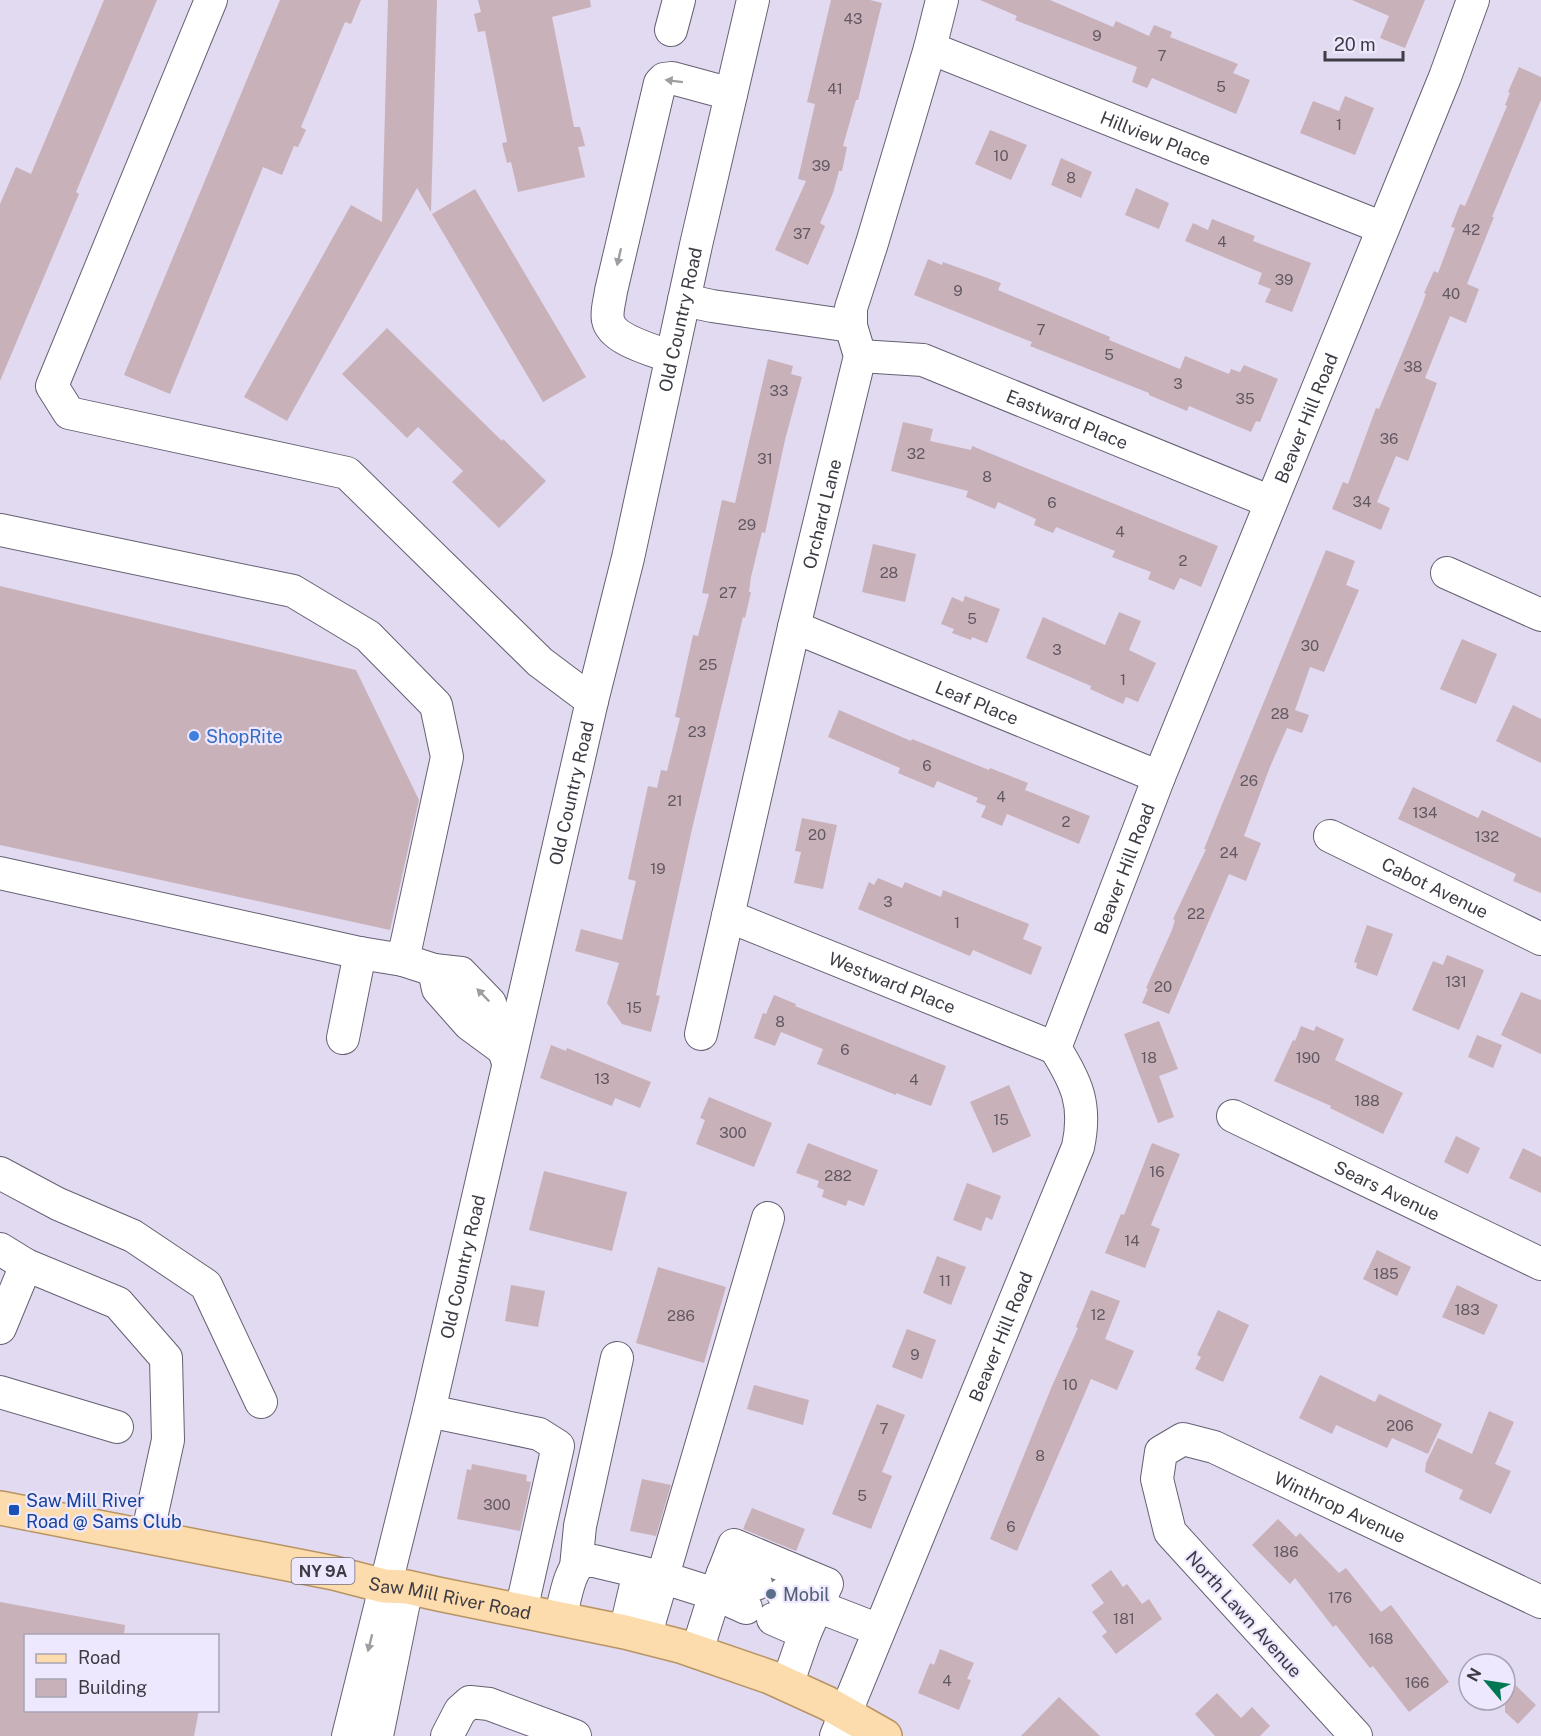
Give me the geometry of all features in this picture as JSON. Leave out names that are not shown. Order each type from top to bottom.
[{"type":"main road","name":"Saw Mill River Road","points":[[0,1508],[635,1634],[741,1666],[787,1685],[841,1724],[885,1736]]},
{"type":"street","points":[[211,0],[52,386],[69,413],[347,473],[540,662],[592,701]]},
{"type":"street","points":[[671,30],[679,0]]},
{"type":"street","name":"Old Country Road","points":[[395,1587],[429,1411],[506,1057],[628,558],[671,357],[753,0]]},
{"type":"street","points":[[860,356],[851,326],[850,308],[873,243],[942,0]]},
{"type":"street","name":"Beaver Hill Road","points":[[841,1724],[1078,1147],[1082,1128],[1082,1109],[1068,1070],[1055,1048],[1159,777],[1445,77],[1473,0]]},
{"type":"street","name":"Hillview Place","points":[[930,48],[1383,228]]},
{"type":"street","points":[[671,357],[622,337],[611,327],[607,314],[611,291],[660,83],[664,79],[672,78],[731,94]]},
{"type":"street","points":[[684,300],[851,326]]},
{"type":"street","name":"Eastward Place","points":[[860,356],[923,360],[1271,502]]},
{"type":"street","name":"Orchard Lane","points":[[701,1034],[794,627],[860,356]]},
{"type":"street","points":[[0,530],[293,591],[368,636],[436,705],[447,756],[403,960]]},
{"type":"street","points":[[1447,573],[1541,615]]},
{"type":"street","name":"Leaf Place","points":[[794,627],[1159,777]]},
{"type":"street","name":"Cabot Avenue","points":[[1330,836],[1541,939]]},
{"type":"street","points":[[0,873],[360,953],[403,960],[434,970],[461,973],[490,1003],[506,1057]]},
{"type":"street","name":"Westward Place","points":[[728,916],[1055,1048]]},
{"type":"street","points":[[343,1038],[360,953]]},
{"type":"street","name":"Sears Avenue","points":[[1233,1116],[1541,1264]]},
{"type":"street","points":[[0,1173],[58,1204],[133,1236],[206,1285],[261,1402]]},
{"type":"street","points":[[635,1634],[650,1575],[739,1321],[768,1218]]},
{"type":"street","points":[[1,1324],[13,1257],[118,1303],[166,1358],[168,1440],[147,1536]]},
{"type":"street","points":[[560,1619],[571,1576],[576,1566],[580,1526],[617,1358]]},
{"type":"street","points":[[0,1392],[117,1427]]},
{"type":"street","points":[[429,1411],[539,1434],[558,1446],[521,1611]]},
{"type":"street","name":"Winthrop Avenue","points":[[1157,1479],[1161,1452],[1183,1439],[1214,1447],[1541,1602]]},
{"type":"street","name":"North Lawn Avenue","points":[[1157,1479],[1170,1532],[1356,1736]]},
{"type":"street","points":[[697,1651],[734,1545],[827,1584],[811,1619],[787,1685]]},
{"type":"street","points":[[576,1566],[584,1561],[594,1561],[650,1575],[719,1584],[811,1619],[879,1630]]},
{"type":"street","points":[[348,1736],[395,1587]]},
{"type":"street","points":[[377,1736],[395,1587]]},
{"type":"street","points":[[447,1736],[459,1711],[470,1702],[489,1704],[575,1736]]},
{"type":"building","points":[[104,0],[157,0],[0,381],[0,204],[16,167],[31,174]]},
{"type":"building","points":[[280,0],[361,0],[351,24],[345,22],[301,127],[306,130],[298,147],[294,146],[282,175],[263,167],[170,394],[124,375]]},
{"type":"building","points":[[388,0],[437,0],[431,212],[417,188],[287,421],[244,397],[351,205],[382,222]]},
{"type":"building","points":[[478,0],[590,0],[591,7],[552,17],[574,127],[580,127],[585,146],[578,147],[585,177],[518,192],[511,162],[507,163],[502,143],[507,142],[485,31],[478,32],[474,14],[481,12]]},
{"type":"building","points":[[831,0],[870,0],[882,3],[858,100],[856,100],[843,146],[847,147],[842,171],[839,171],[833,193],[820,223],[825,226],[808,265],[775,250],[806,181],[798,179],[815,104],[807,102]]},
{"type":"building","points":[[980,0],[1050,0],[1113,27],[1116,21],[1149,36],[1154,25],[1172,32],[1170,37],[1238,64],[1233,73],[1250,80],[1236,114],[1152,78],[1147,88],[1132,82],[1137,67],[1015,20],[1017,16]]},
{"type":"building","points":[[1352,0],[1425,0],[1405,48],[1380,38],[1389,16]]},
{"type":"building","points":[[1519,67],[1541,77],[1541,100],[1492,217],[1494,217],[1467,284],[1479,289],[1466,323],[1450,316],[1425,378],[1437,383],[1408,461],[1396,456],[1377,502],[1390,508],[1381,530],[1332,509],[1343,482],[1348,484],[1376,408],[1379,409],[1422,305],[1426,294],[1424,293],[1434,271],[1438,273],[1455,228],[1451,227],[1460,204],[1465,206],[1507,106],[1505,105],[1510,93],[1508,92]]},
{"type":"building","points":[[1345,96],[1374,108],[1355,155],[1300,133],[1313,101],[1339,111]]},
{"type":"building","points":[[990,130],[1027,145],[1011,180],[975,164]]},
{"type":"building","points":[[1061,158],[1092,172],[1081,198],[1051,185]]},
{"type":"building","points":[[1136,188],[1169,203],[1159,229],[1125,215]]},
{"type":"building","points":[[475,189],[586,377],[543,402],[432,214]]},
{"type":"building","points":[[1212,219],[1255,236],[1253,241],[1311,263],[1292,312],[1265,302],[1271,289],[1258,284],[1262,273],[1185,241],[1193,223],[1208,230]]},
{"type":"building","points":[[928,259],[942,265],[943,262],[1001,283],[998,290],[1180,369],[1185,356],[1229,374],[1231,369],[1240,372],[1244,365],[1278,379],[1260,422],[1256,421],[1251,432],[1189,406],[1187,411],[1149,395],[1149,393],[1030,346],[1032,342],[914,295]]},
{"type":"building","points":[[387,328],[546,481],[499,528],[452,482],[463,471],[418,427],[407,438],[342,374]]},
{"type":"building","points":[[768,359],[793,366],[791,374],[802,377],[785,440],[765,533],[762,532],[751,577],[749,592],[751,592],[745,618],[743,617],[692,829],[656,995],[660,996],[651,1032],[622,1024],[607,1003],[619,963],[575,951],[581,929],[622,940],[636,881],[628,879],[648,786],[657,788],[661,770],[667,771],[680,718],[675,717],[693,635],[698,636],[709,594],[702,593],[722,500],[735,503]]},
{"type":"building","points":[[903,422],[933,429],[930,441],[971,450],[972,446],[1218,546],[1201,587],[1180,578],[1174,590],[1148,579],[1151,572],[1112,557],[1115,551],[1056,527],[1053,533],[1034,525],[1036,519],[998,502],[995,509],[966,497],[968,491],[891,471]]},
{"type":"building","points":[[873,544],[916,554],[905,602],[862,592]]},
{"type":"building","points":[[1326,550],[1355,561],[1346,585],[1359,590],[1324,672],[1310,667],[1295,710],[1309,715],[1302,733],[1287,728],[1270,767],[1244,836],[1261,843],[1246,881],[1229,874],[1169,1014],[1142,1003],[1148,989],[1146,988],[1172,930],[1175,920],[1173,919],[1206,849],[1204,849]]},
{"type":"building","name":"ShopRite","points":[[0,586],[356,670],[419,800],[390,930],[0,845]]},
{"type":"building","points":[[965,596],[1000,609],[987,643],[952,633],[954,629],[941,624],[952,597],[963,602]]},
{"type":"building","points":[[1119,612],[1141,621],[1129,650],[1156,663],[1138,702],[1126,697],[1123,704],[1090,689],[1091,686],[1026,658],[1043,617],[1105,645]]},
{"type":"building","points":[[1462,639],[1497,654],[1476,704],[1440,689]]},
{"type":"building","points":[[1513,705],[1541,719],[1541,763],[1496,741]]},
{"type":"building","points":[[839,710],[911,741],[912,739],[1028,783],[1025,790],[1090,816],[1079,844],[1007,814],[1002,826],[981,817],[986,806],[976,802],[978,798],[937,781],[934,788],[898,773],[900,768],[828,737]]},
{"type":"building","points":[[1413,787],[1478,818],[1482,810],[1541,838],[1541,893],[1513,881],[1516,874],[1398,819]]},
{"type":"building","points":[[802,818],[837,825],[823,889],[794,883],[801,852],[795,851]]},
{"type":"building","points":[[878,878],[902,888],[905,882],[941,897],[943,890],[1029,924],[1023,939],[1042,947],[1031,975],[973,950],[970,956],[858,909],[869,882],[874,885]]},
{"type":"building","points":[[1367,925],[1393,934],[1377,976],[1356,968],[1357,963],[1354,962]]},
{"type":"building","points":[[1447,955],[1484,970],[1459,1030],[1412,1010],[1433,961],[1443,965]]},
{"type":"building","points":[[1521,992],[1541,1000],[1541,1054],[1501,1035]]},
{"type":"building","points":[[774,995],[796,1004],[795,1006],[946,1066],[931,1106],[817,1064],[823,1049],[781,1032],[775,1046],[754,1038],[763,1013],[766,1014]]},
{"type":"building","points":[[1159,1021],[1178,1069],[1159,1076],[1174,1117],[1158,1123],[1124,1034]]},
{"type":"building","points":[[1301,1026],[1314,1031],[1316,1026],[1344,1039],[1335,1060],[1403,1093],[1383,1134],[1330,1108],[1331,1106],[1274,1081]]},
{"type":"building","points":[[1477,1035],[1502,1045],[1493,1068],[1468,1057]]},
{"type":"building","points":[[551,1045],[566,1051],[567,1048],[651,1082],[640,1108],[615,1098],[612,1106],[540,1078]]},
{"type":"building","points":[[1009,1085],[1031,1136],[993,1153],[970,1102]]},
{"type":"building","points":[[709,1097],[772,1123],[754,1167],[696,1144],[705,1120],[700,1118]]},
{"type":"building","points":[[1456,1136],[1480,1148],[1468,1174],[1444,1162]]},
{"type":"building","points":[[808,1143],[878,1170],[864,1206],[848,1200],[846,1206],[822,1197],[824,1190],[817,1187],[819,1181],[796,1173]]},
{"type":"building","points":[[1152,1143],[1180,1154],[1151,1225],[1160,1229],[1145,1268],[1105,1253],[1121,1214],[1124,1215]]},
{"type":"building","points":[[1523,1148],[1541,1157],[1541,1193],[1509,1178]]},
{"type":"building","points":[[544,1171],[627,1192],[612,1251],[529,1230]]},
{"type":"building","points":[[967,1183],[1001,1196],[992,1220],[986,1217],[981,1231],[953,1220]]},
{"type":"building","points":[[1377,1250],[1411,1267],[1397,1296],[1363,1279]]},
{"type":"building","points":[[937,1256],[966,1267],[951,1305],[923,1293]]},
{"type":"building","points":[[658,1267],[726,1287],[704,1363],[636,1343]]},
{"type":"building","points":[[511,1285],[545,1291],[538,1327],[505,1321]]},
{"type":"building","points":[[1457,1285],[1498,1305],[1484,1335],[1442,1317]]},
{"type":"building","points":[[1091,1290],[1120,1301],[1105,1339],[1134,1351],[1117,1390],[1091,1379],[1017,1551],[990,1539],[1078,1328],[1076,1327]]},
{"type":"building","points":[[1218,1310],[1249,1325],[1223,1382],[1195,1369],[1201,1357],[1197,1355]]},
{"type":"building","points":[[907,1329],[936,1340],[922,1379],[892,1367]]},
{"type":"building","points":[[1320,1375],[1375,1402],[1379,1394],[1442,1424],[1428,1454],[1392,1438],[1387,1448],[1336,1425],[1332,1434],[1299,1418]]},
{"type":"building","points":[[754,1385],[809,1400],[803,1425],[747,1409]]},
{"type":"building","points":[[877,1404],[905,1415],[882,1472],[892,1476],[871,1529],[832,1514]]},
{"type":"building","points":[[1489,1411],[1514,1422],[1495,1464],[1511,1471],[1491,1514],[1459,1499],[1463,1490],[1425,1472],[1426,1463],[1438,1438],[1472,1454]]},
{"type":"building","points":[[472,1464],[527,1475],[526,1481],[531,1482],[520,1531],[457,1519],[467,1469],[471,1470]]},
{"type":"building","points":[[642,1479],[671,1485],[656,1536],[630,1531]]},
{"type":"building","points":[[752,1508],[805,1529],[796,1551],[743,1529]]},
{"type":"building","points":[[1278,1519],[1296,1537],[1300,1533],[1339,1573],[1346,1568],[1381,1612],[1391,1605],[1449,1682],[1409,1712],[1373,1666],[1370,1668],[1336,1625],[1333,1627],[1295,1578],[1290,1584],[1252,1545]]},
{"type":"building","points":[[1111,1570],[1123,1587],[1127,1584],[1142,1604],[1149,1599],[1162,1619],[1116,1654],[1102,1636],[1107,1632],[1092,1612],[1104,1603],[1091,1585]]},
{"type":"building","points":[[0,1602],[125,1625],[124,1634],[24,1634],[24,1712],[199,1712],[194,1736],[0,1736]]},
{"type":"building","points":[[940,1649],[974,1663],[967,1679],[971,1680],[959,1710],[918,1693],[930,1663],[934,1665]]},
{"type":"building","points":[[1517,1687],[1536,1705],[1518,1724],[1505,1712],[1517,1712]]},
{"type":"building","points":[[1217,1693],[1241,1718],[1252,1707],[1270,1726],[1260,1736],[1215,1736],[1195,1714]]},
{"type":"building","points":[[1059,1697],[1100,1736],[1021,1736]]},
{"type":"place","name":"ShopRite","points":[[194,736]]},
{"type":"place","name":"Saw Mill River Road @ Sams Club","points":[[14,1510]]},
{"type":"place","name":"Mobil","points":[[771,1594]]}]
